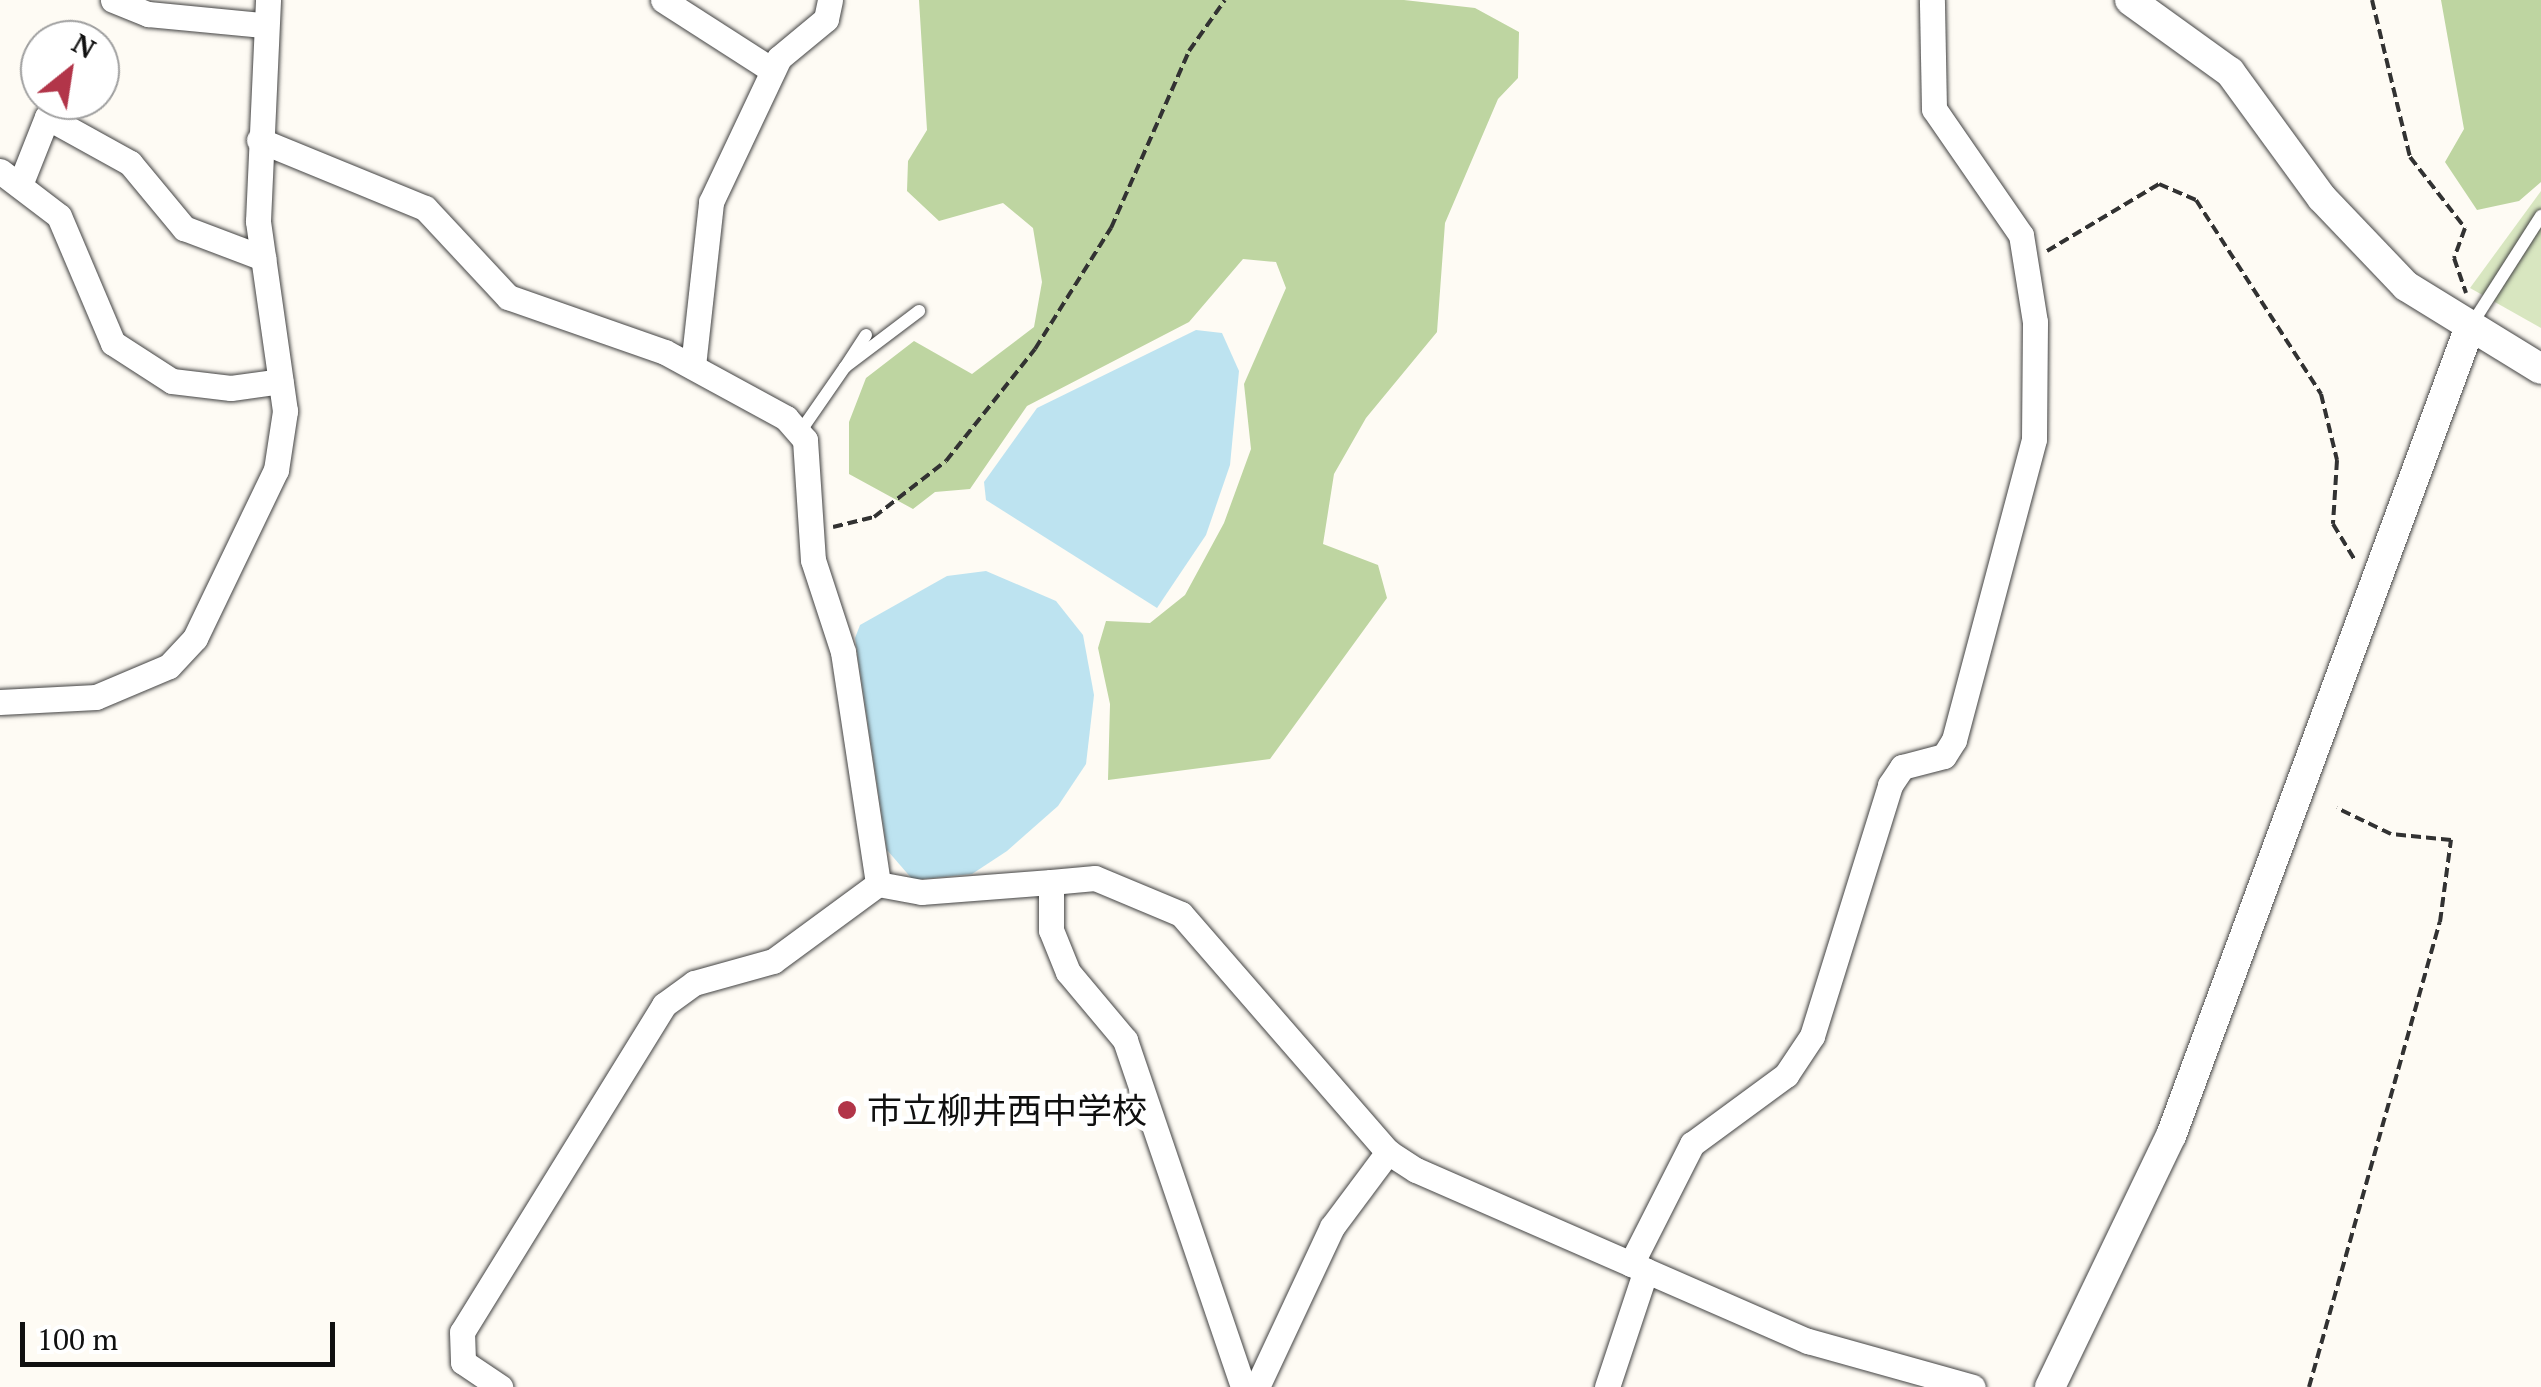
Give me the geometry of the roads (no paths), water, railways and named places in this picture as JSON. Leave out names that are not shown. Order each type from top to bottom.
[{"type":"street","points":[[0,702],[121,690],[168,666],[195,638],[276,470],[284,443],[280,381],[263,258],[259,140],[266,12],[148,14],[113,0]]},
{"type":"street","points":[[663,0],[772,70]]},
{"type":"street","points":[[693,366],[711,202],[772,70],[826,19],[830,0]]},
{"type":"street","points":[[1607,1387],[1639,1267],[1692,1144],[1801,1059],[1890,785],[1902,768],[1944,756],[1954,740],[2034,438],[2026,264],[2012,210],[1934,109],[1932,0]]},
{"type":"street","points":[[2130,0],[2230,72],[2362,246],[2541,369]]},
{"type":"street","points":[[263,258],[184,228],[130,162],[47,117],[11,175],[58,216],[113,343],[172,381],[231,388],[280,381]]},
{"type":"street","points":[[259,140],[426,208],[508,296],[693,366],[802,429],[812,532],[869,785],[878,884]]},
{"type":"street","points":[[2050,1387],[2171,1136],[2370,588],[2474,320]]},
{"type":"street","points":[[500,1387],[462,1362],[462,1332],[664,1005],[694,982],[773,961],[878,884],[922,892],[1095,878],[1182,914],[1388,1152],[1465,1196],[1808,1341],[1973,1387]]},
{"type":"street","points":[[1050,882],[1051,930],[1068,972],[1125,1040],[1242,1387]]},
{"type":"street","points":[[1257,1387],[1332,1227],[1388,1152]]},
{"type":"lane","points":[[2474,320],[2541,216]]},
{"type":"lane","points":[[846,367],[919,311]]},
{"type":"lane","points":[[802,429],[866,336]]},
{"type":"water","points":[[1196,330],[1222,333],[1239,371],[1230,465],[1206,535],[1157,608],[986,500],[984,482],[1037,408]]},
{"type":"water","points":[[986,571],[1056,601],[1083,635],[1094,695],[1086,764],[1058,806],[1007,851],[972,874],[913,880],[887,850],[855,638],[860,625],[947,576]]},
{"type":"place","name":"市立柳井西中学校","points":[[847,1110]]}]
